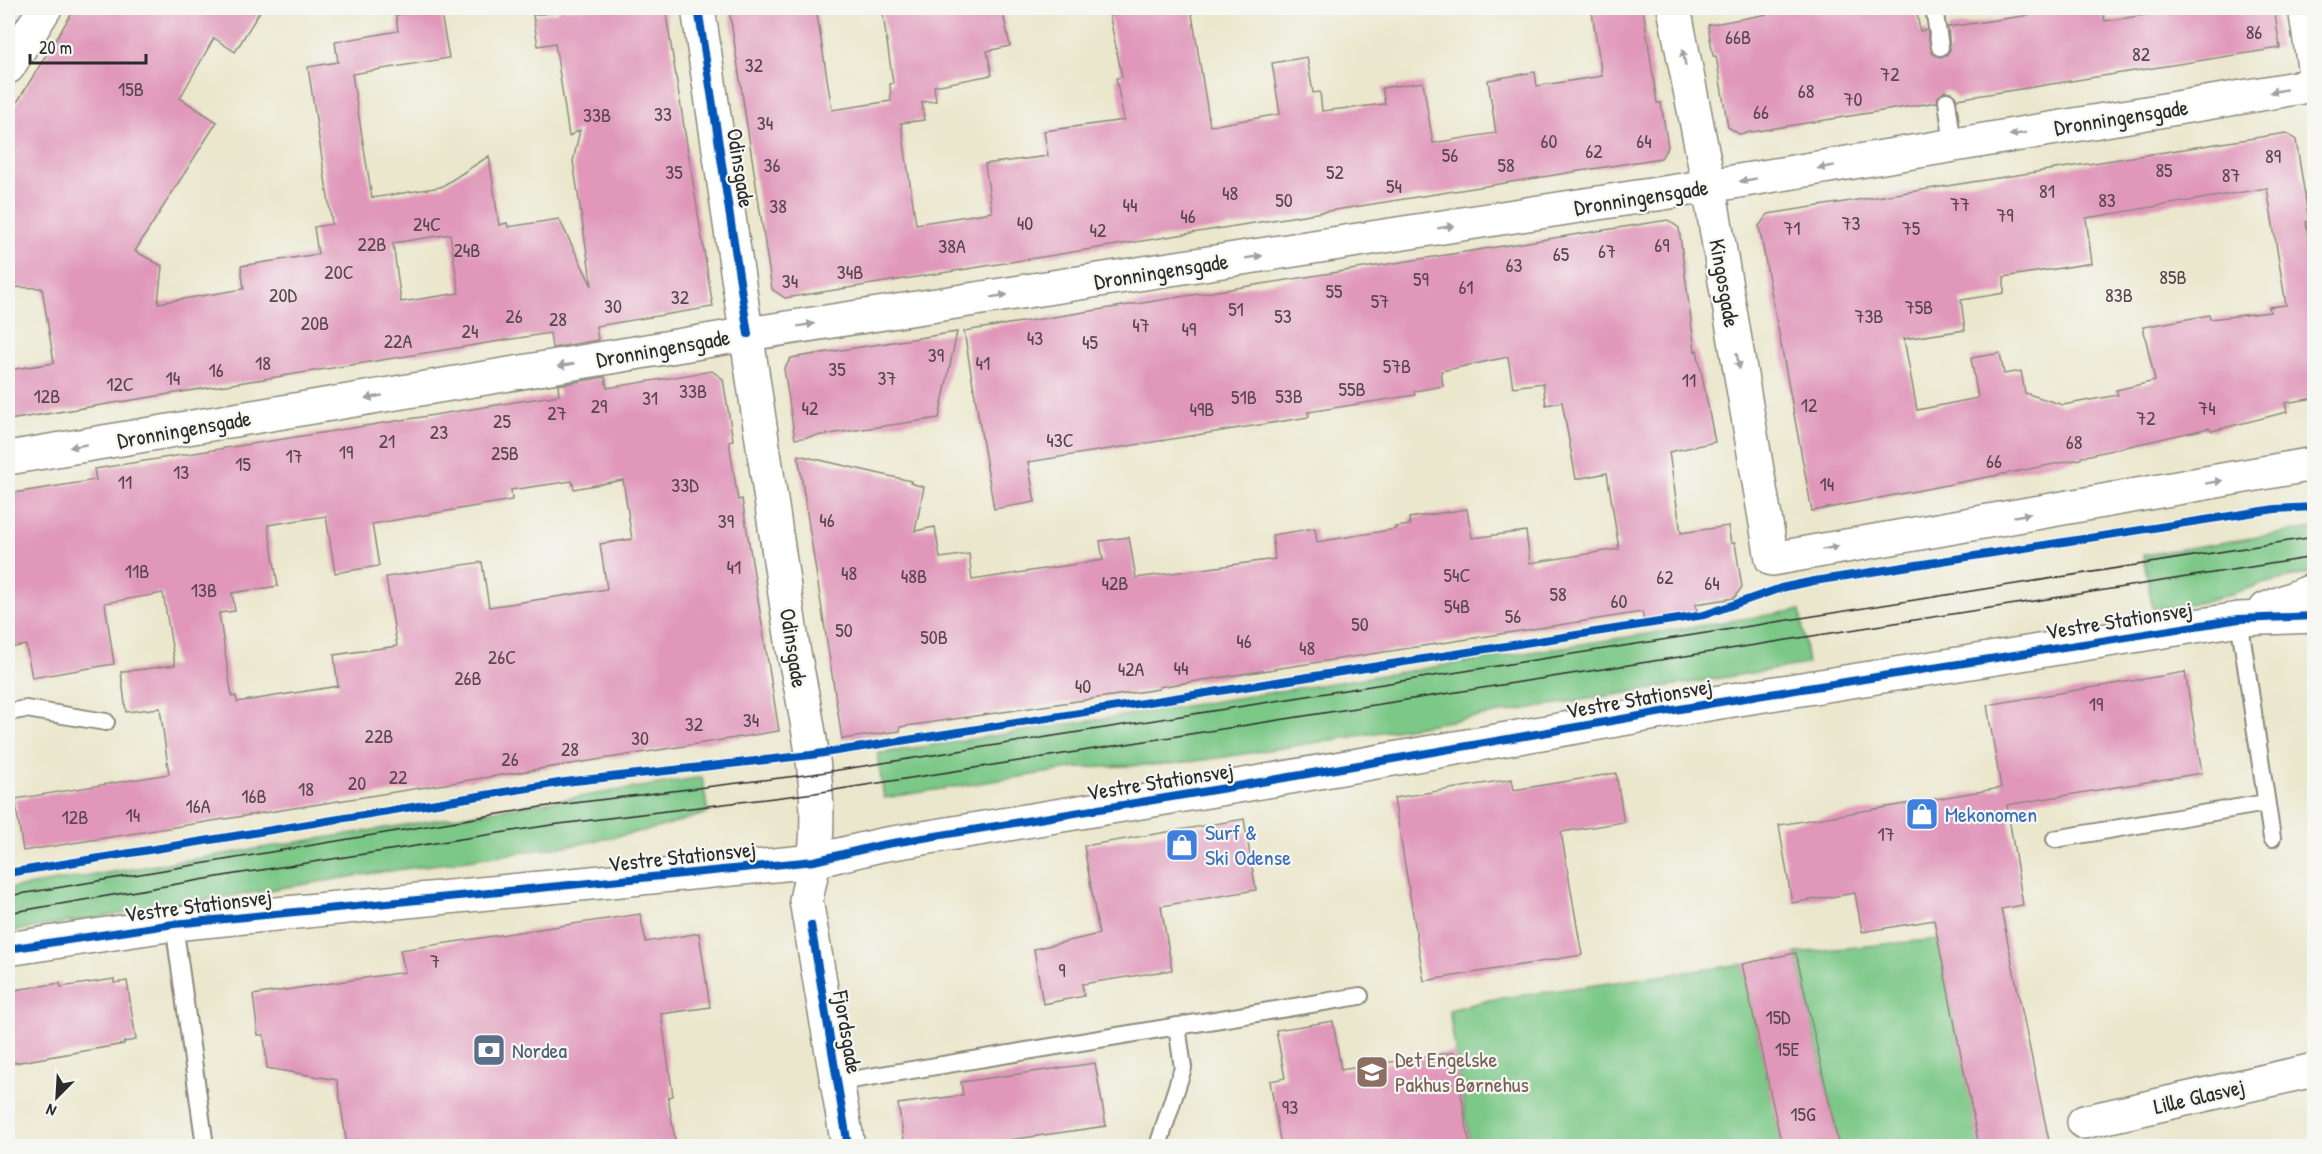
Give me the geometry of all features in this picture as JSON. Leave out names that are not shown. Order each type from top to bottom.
[{"type":"street","points":[[8,66],[45,8]]},
{"type":"street","name":"Odinsgade","points":[[698,8],[793,648],[806,713],[819,830],[814,861]]},
{"type":"street","name":"Kingosgade","points":[[1674,8],[1708,186],[1772,558],[2314,464]]},
{"type":"street","points":[[2305,8],[2314,67]]},
{"type":"street","name":"Dronningensgade","points":[[8,458],[748,334],[1708,186],[2314,85]]},
{"type":"street","name":"Vestre Stationsvej","points":[[2239,619],[2314,590]]},
{"type":"street","name":"Vestre Stationsvej","points":[[8,949],[174,924],[814,861],[881,845],[1239,786],[1714,703],[2239,619],[2314,616]]},
{"type":"street","name":"Fjordsgade","points":[[814,861],[806,900],[848,1146]]},
{"type":"street","name":"Lille Glasvej","points":[[2084,1122],[2314,1070]]},
{"type":"lane","points":[[1934,8],[1940,47]]},
{"type":"lane","points":[[1947,101],[1953,145]]},
{"type":"lane","points":[[2239,619],[2272,838]]},
{"type":"lane","points":[[8,712],[26,709],[106,722]]},
{"type":"lane","points":[[2055,839],[2266,803]]},
{"type":"lane","points":[[174,924],[205,1146]]},
{"type":"lane","points":[[838,1082],[1360,996]]},
{"type":"lane","points":[[1158,1146],[1184,1068],[1177,1026]]},
{"type":"green space","points":[[2314,528],[2314,572],[2262,584],[2209,601],[2153,610],[2143,555]]},
{"type":"green space","points":[[1800,610],[1808,664],[1212,759],[1170,764],[1077,768],[884,798],[877,754]]},
{"type":"green space","points":[[702,777],[708,813],[657,828],[580,844],[368,874],[8,932],[8,889]]},
{"type":"green space","points":[[1938,939],[1977,1134],[1982,1146],[1839,1146],[1796,953]]},
{"type":"green space","points":[[1742,964],[1782,1146],[1470,1146],[1449,1010],[1489,1000]]},
{"type":"building","points":[[75,8],[262,8],[235,52],[214,38],[180,98],[217,122],[135,251],[162,266],[158,303],[244,289],[241,266],[318,254],[314,227],[332,224],[308,67],[338,62],[335,42],[398,31],[396,15],[440,8],[449,58],[352,74],[372,198],[441,187],[489,156],[499,225],[507,223],[508,227],[559,219],[592,286],[573,161],[580,130],[569,136],[555,43],[538,46],[533,15],[559,12],[559,8],[665,8],[713,307],[596,326],[598,340],[552,348],[550,333],[8,420],[8,370],[54,363],[42,288],[8,287],[8,117]],"holes":[[[450,234],[459,293],[401,302],[393,243]]]},
{"type":"building","points":[[729,8],[816,8],[832,110],[891,101],[890,84],[893,83],[882,8],[1002,8],[1010,46],[987,51],[992,75],[934,86],[936,101],[922,102],[924,120],[901,123],[916,224],[992,212],[985,164],[1048,156],[1044,131],[1124,120],[1116,78],[1122,77],[1108,8],[1191,8],[1210,126],[1280,114],[1272,63],[1307,57],[1313,93],[1320,92],[1322,111],[1385,104],[1382,88],[1423,82],[1433,143],[1496,133],[1488,80],[1535,72],[1537,86],[1602,76],[1592,12],[1617,8],[1643,8],[1657,103],[1661,103],[1668,147],[1661,158],[785,298],[772,289]]},
{"type":"building","points":[[1793,8],[1916,8],[1920,31],[1927,30],[1932,53],[1941,57],[1946,56],[1950,50],[1948,27],[2080,8],[2102,8],[2105,21],[2193,8],[2274,8],[2280,48],[1957,99],[1951,92],[1945,91],[1938,97],[1937,102],[1739,134],[1728,127],[1716,56],[1713,56],[1708,25]]},
{"type":"building","points":[[2286,133],[2296,140],[2309,221],[2306,222],[2314,277],[2314,398],[2285,403],[2287,412],[2212,431],[2209,428],[2081,457],[2081,459],[1812,511],[1759,226],[1768,214]],"holes":[[[2267,188],[2286,305],[2269,307],[2270,312],[2210,319],[2209,315],[2143,327],[2155,381],[2116,390],[2118,395],[2063,405],[2025,393],[2021,371],[2004,374],[2000,353],[1971,358],[1978,398],[1917,410],[1904,339],[1965,330],[1961,300],[2004,293],[2004,277],[2092,263],[2086,218]]]},
{"type":"building","points":[[1668,220],[1679,228],[1695,351],[1697,350],[1715,442],[1669,452],[1681,533],[1728,526],[1731,543],[1735,543],[1742,587],[1734,598],[1696,604],[1697,612],[1644,621],[1642,612],[1159,687],[1159,689],[900,727],[900,731],[842,739],[798,455],[911,481],[910,483],[924,487],[915,531],[935,527],[940,558],[969,554],[972,580],[1103,560],[1100,541],[1129,537],[1136,578],[1275,559],[1272,535],[1315,528],[1317,542],[1396,529],[1395,527],[1410,525],[1409,518],[1467,509],[1472,538],[1526,531],[1530,563],[1619,549],[1607,473],[1576,479],[1562,402],[1546,405],[1543,383],[1513,387],[1508,357],[1441,371],[1443,386],[1414,391],[1415,395],[1308,412],[1309,417],[1028,462],[1035,502],[994,509],[964,331]]},
{"type":"building","points":[[957,332],[939,418],[795,439],[784,369],[791,358]]},
{"type":"building","points":[[712,371],[723,379],[733,440],[729,441],[738,500],[742,499],[779,731],[23,851],[15,799],[169,774],[160,708],[126,712],[121,672],[175,665],[163,593],[105,603],[114,664],[32,678],[26,645],[8,648],[8,494],[96,480],[94,469],[559,395],[558,385],[605,377],[607,388]],"holes":[[[623,480],[632,539],[600,544],[607,589],[489,607],[482,562],[386,577],[397,646],[334,655],[338,686],[237,702],[236,696],[232,697],[219,613],[235,611],[232,593],[278,586],[268,525],[326,516],[335,573],[379,566],[372,524],[512,500],[511,490],[572,481],[574,489]]]},
{"type":"building","points":[[2185,672],[2202,773],[2007,805],[2023,905],[2001,909],[2050,1146],[1979,1146],[1934,920],[1862,932],[1855,893],[1792,903],[1779,825],[2001,788],[1987,705]]},
{"type":"building","points":[[1616,773],[1624,822],[1561,832],[1582,955],[1424,981],[1394,798],[1512,779],[1514,790]]},
{"type":"building","points":[[1244,819],[1256,890],[1161,906],[1172,970],[1082,984],[1084,996],[1043,1004],[1034,949],[1099,934],[1084,846]]},
{"type":"building","points":[[640,914],[646,942],[699,933],[710,1007],[661,1014],[673,1096],[668,1097],[676,1146],[347,1146],[337,1080],[267,1068],[264,1035],[258,1035],[253,995],[405,972],[400,950]]},
{"type":"building","points":[[1796,953],[1839,1146],[1782,1146],[1742,964]]},
{"type":"building","points":[[114,979],[114,983],[127,981],[136,1040],[8,1064],[8,991],[60,983],[61,987]]},
{"type":"building","points":[[1333,1021],[1341,1070],[1454,1052],[1470,1146],[1281,1146],[1270,1081],[1285,1078],[1276,1030]]},
{"type":"building","points":[[1095,1063],[1106,1126],[967,1146],[905,1146],[898,1104],[963,1095],[961,1082]]},
{"type":"tram line","points":[[8,896],[541,807],[813,774],[2314,537]]},
{"type":"tram line","points":[[8,913],[235,874],[551,825],[815,793],[2314,557]]},
{"type":"cycle path","points":[[698,8],[748,334]]},
{"type":"cycle path","points":[[8,873],[565,782],[811,755],[1704,615],[1781,588],[1814,581],[2275,509],[2314,507]]},
{"type":"cycle path","points":[[8,949],[174,924],[814,861],[881,845],[1238,786],[1714,703],[2239,619],[2314,616]]},
{"type":"cycle path","points":[[811,925],[848,1146]]},
{"type":"place","name":"Mekonomen","points":[[1922,814]]},
{"type":"place","name":"Surf & Ski Odense","points":[[1182,845]]},
{"type":"place","name":"Nordea","points":[[489,1050]]},
{"type":"place","name":"Det Engelske Pakhus Børnehus","points":[[1372,1072]]}]
